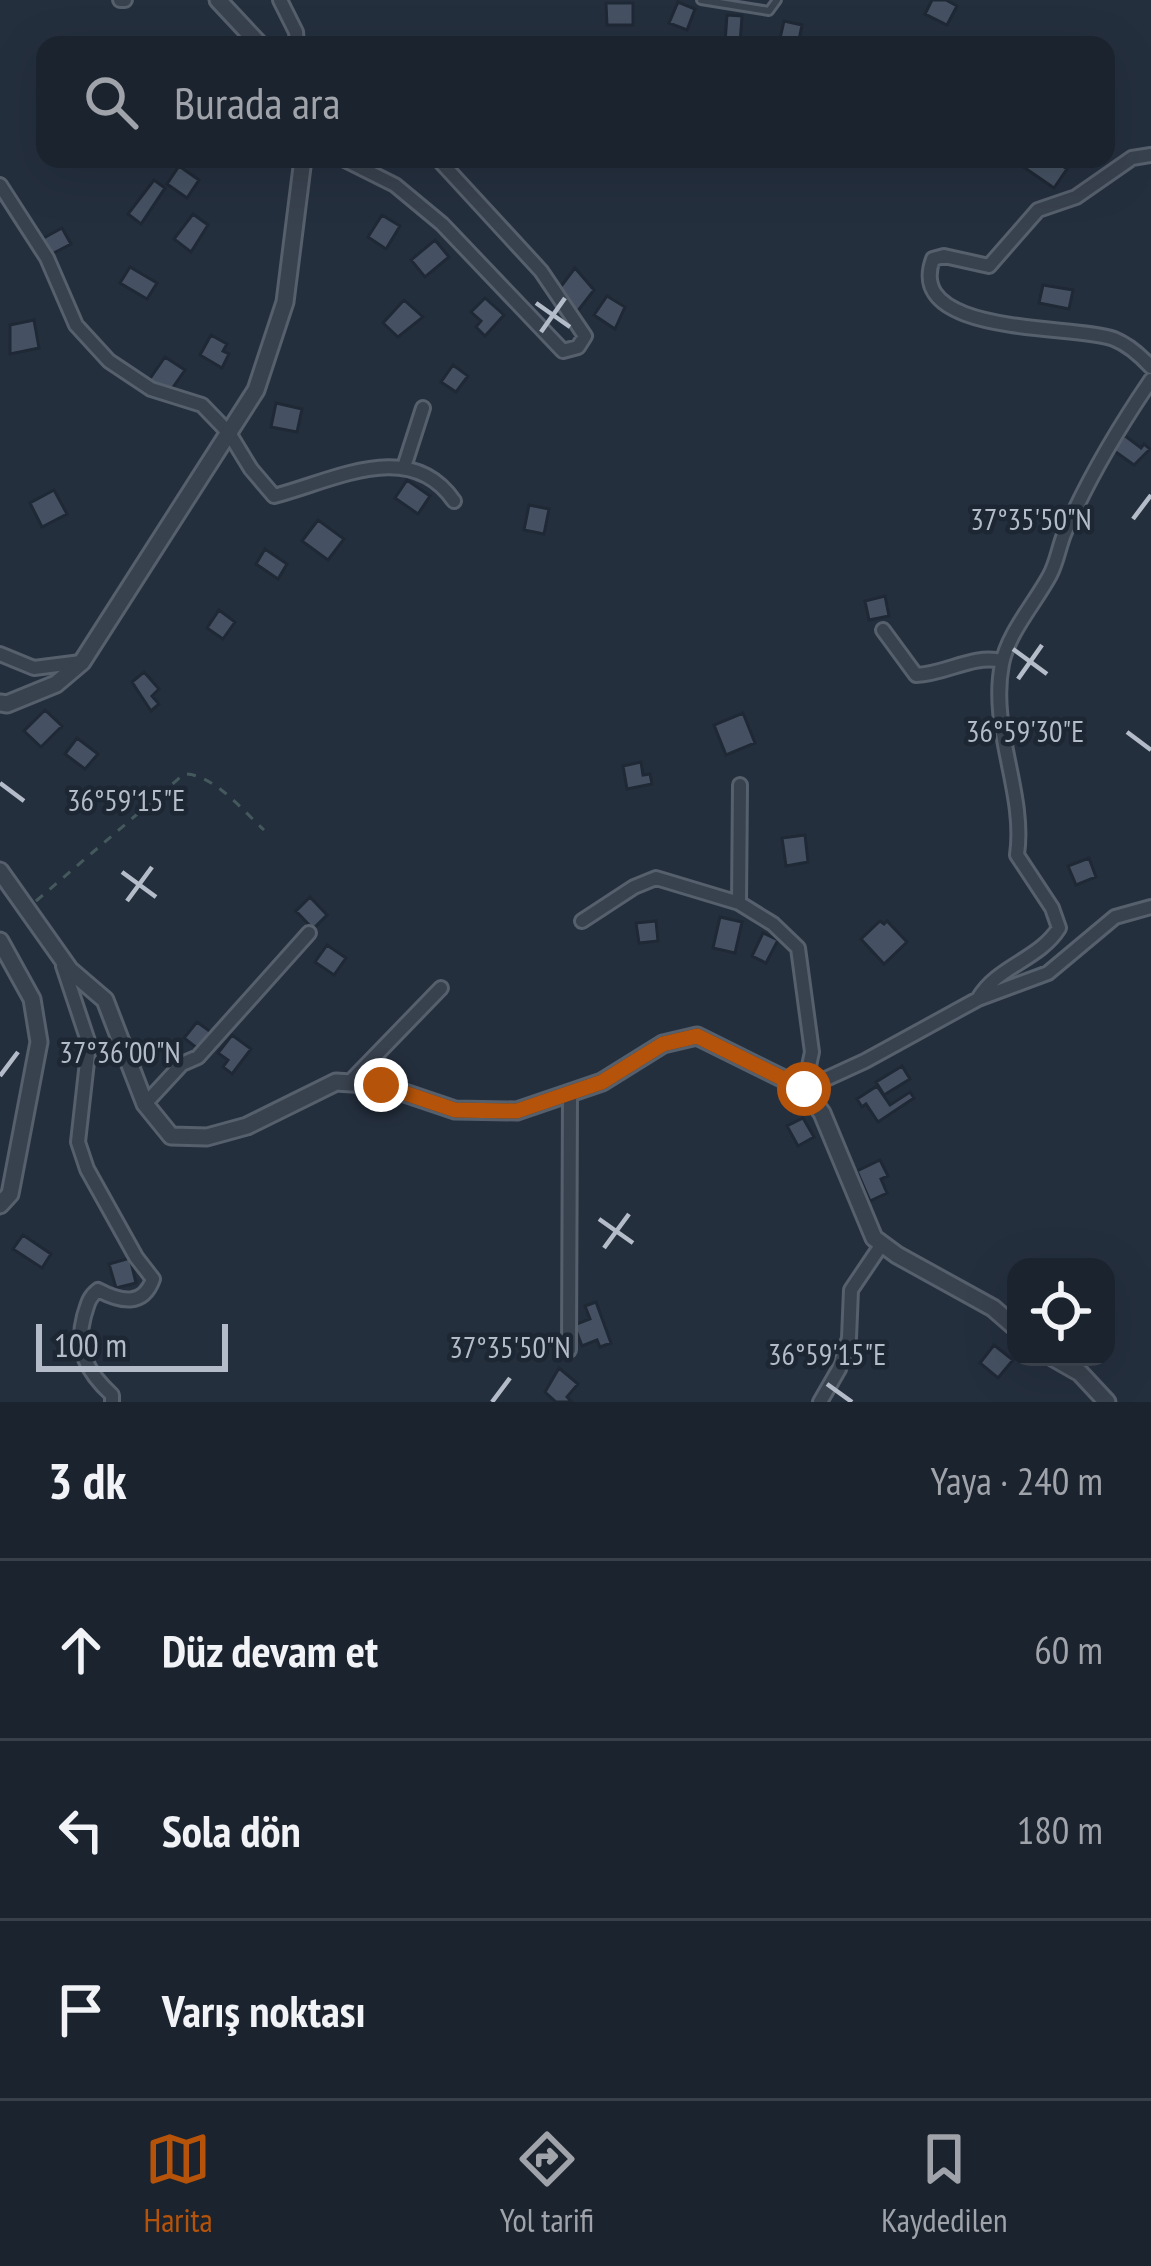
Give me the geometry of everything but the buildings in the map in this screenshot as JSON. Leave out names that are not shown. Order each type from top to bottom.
[{"type":"street","points":[[218,0],[252,36]]},
{"type":"street","points":[[280,0],[296,36]]},
{"type":"street","points":[[1151,155],[1132,158],[1076,197],[1038,210],[989,266],[944,256],[933,259],[928,271],[934,291],[966,317],[1111,338],[1138,353],[1151,367]]},
{"type":"street","points":[[0,703],[56,684],[82,662],[256,390],[285,302],[302,168]]},
{"type":"street","points":[[361,168],[395,185],[442,224],[563,351],[578,347],[585,336],[541,271],[446,168]]},
{"type":"street","points":[[0,185],[47,258],[76,325],[109,361],[151,389],[202,405],[229,433],[251,470],[274,496],[392,464],[421,470],[454,501]]},
{"type":"street","points":[[978,999],[995,979],[1048,946],[1059,928],[1052,908],[1017,855],[1021,826],[1005,754],[1002,661],[1054,569],[1064,534],[1126,417],[1151,380]]},
{"type":"street","points":[[404,467],[424,408]]},
{"type":"street","points":[[883,629],[916,675],[934,674],[984,657],[1002,661]]},
{"type":"street","points":[[0,654],[34,668],[82,662]]},
{"type":"street","points":[[739,903],[740,785]]},
{"type":"street","points":[[0,871],[62,958],[105,1000],[145,1104],[171,1136],[207,1138],[247,1126],[336,1082],[381,1085],[455,1110],[517,1111],[602,1082],[663,1044],[697,1036],[804,1089],[822,1113],[874,1238],[1007,1320]]},
{"type":"street","points":[[582,921],[656,878],[739,903],[773,924],[798,948],[812,1052],[804,1089]]},
{"type":"street","points":[[804,1089],[866,1061],[978,999],[1048,973],[1115,917],[1151,907]]},
{"type":"street","points":[[145,1104],[182,1064],[198,1057],[309,933]]},
{"type":"street","points":[[0,941],[32,998],[39,1042],[10,1194],[0,1205]]},
{"type":"street","points":[[62,958],[89,1044],[78,1142],[87,1169],[153,1279],[148,1292],[137,1299],[118,1300],[98,1290],[89,1297],[80,1332],[81,1358],[112,1402]]},
{"type":"street","points":[[350,1083],[441,988]]},
{"type":"street","points":[[569,1350],[570,1093]]},
{"type":"street","points":[[820,1402],[844,1354],[851,1291],[882,1244]]},
{"type":"street","points":[[1068,1366],[1107,1402]]},
{"type":"lane","points":[[701,0],[769,11],[777,0]]},
{"type":"path","points":[[26,910],[184,774],[198,776],[236,802],[264,830]]},
{"type":"route","points":[[381,1085],[455,1110],[517,1111],[602,1082],[663,1044],[697,1036],[804,1089]]}]
